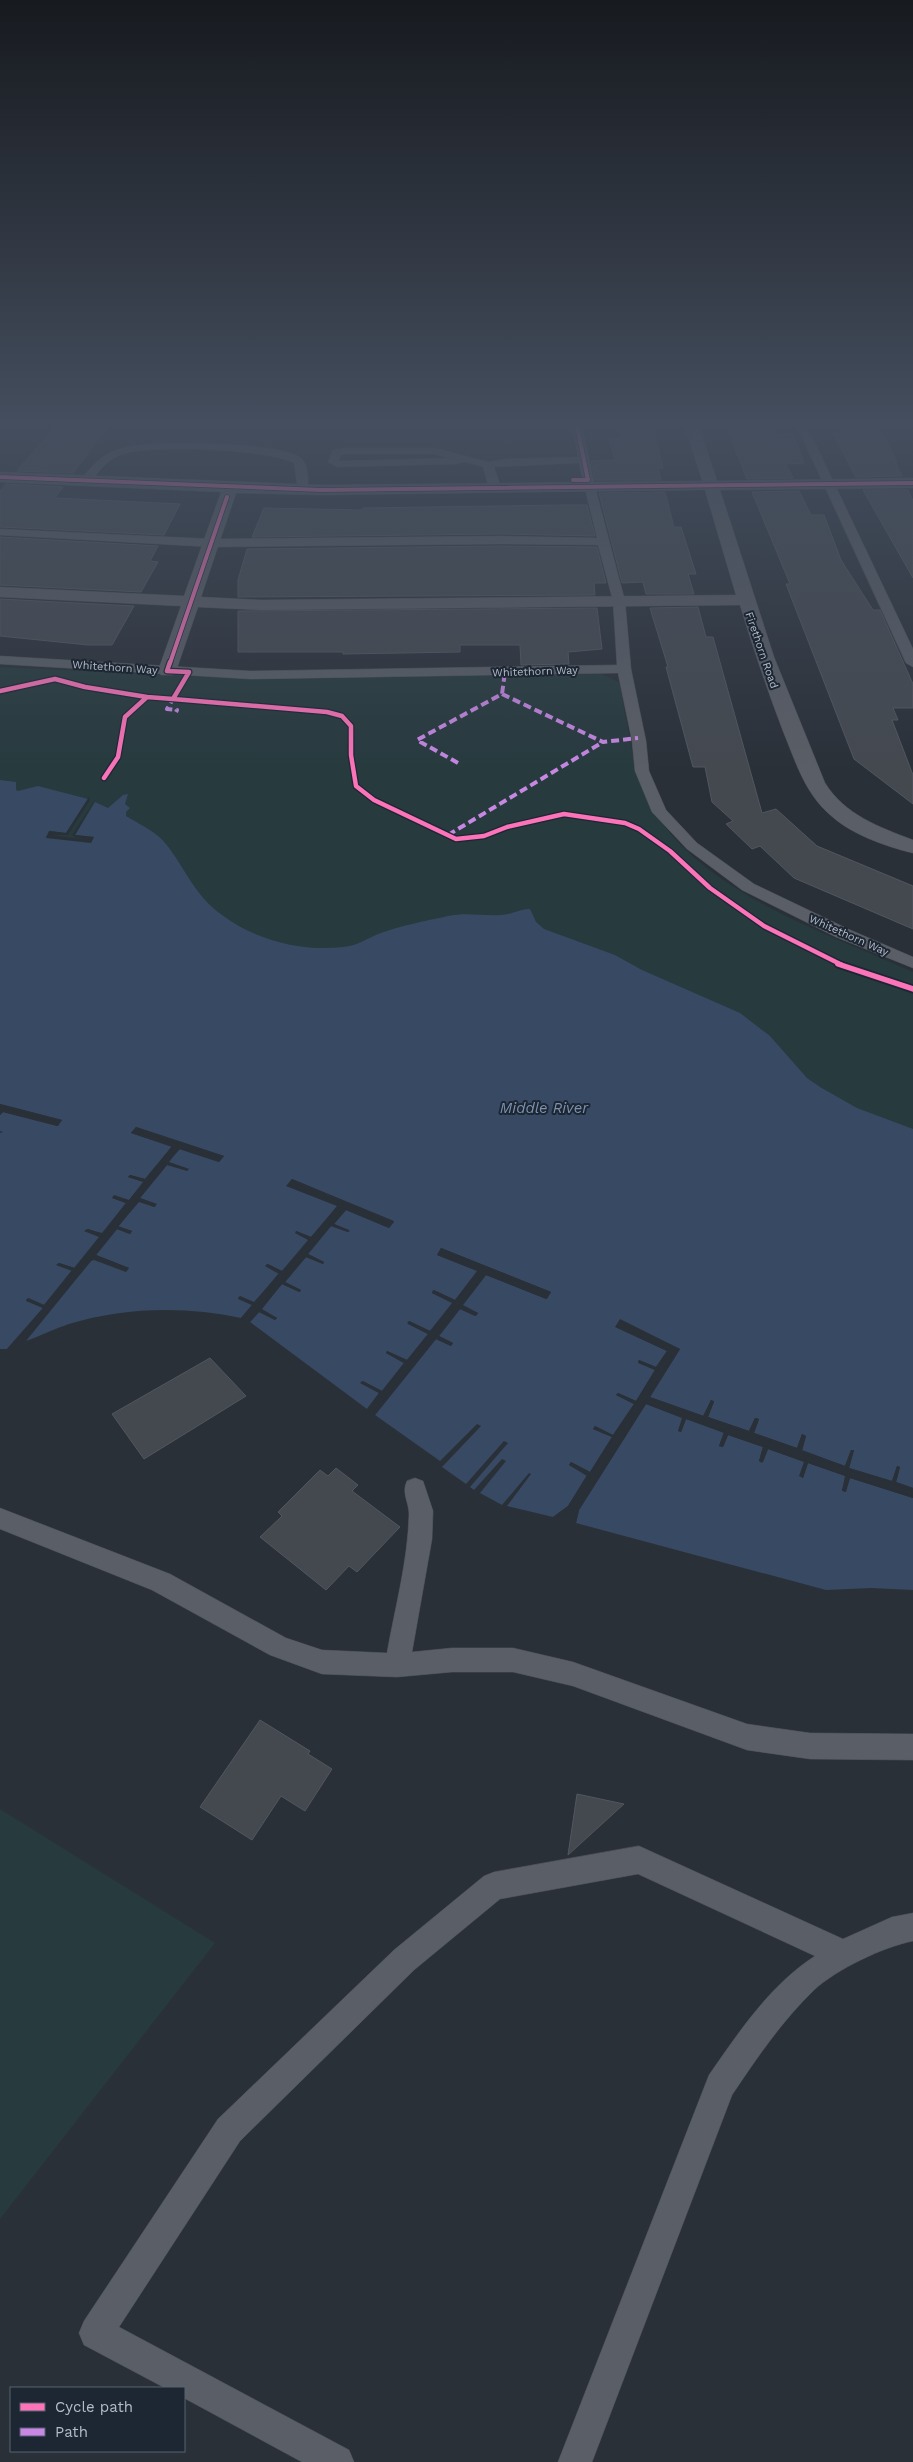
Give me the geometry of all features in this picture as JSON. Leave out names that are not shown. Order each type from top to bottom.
[{"type":"street","name":"Firethorn Road","points":[[728,541],[745,600],[804,762],[822,794],[836,809],[858,825],[913,847]]},
{"type":"street","points":[[167,671],[212,543]]},
{"type":"street","points":[[0,592],[261,605],[745,600]]},
{"type":"lane","points":[[171,541],[212,543],[415,541]]},
{"type":"lane","points":[[547,541],[604,542],[619,601],[624,669]]},
{"type":"lane","points":[[857,541],[913,663]]},
{"type":"lane","name":"Whitethorn Way","points":[[0,660],[250,675],[624,669],[639,741],[642,770],[650,794],[660,812],[677,832],[705,856],[748,887],[842,933],[913,964]]},
{"type":"lane","points":[[397,1665],[420,1539],[421,1511],[415,1488]]},
{"type":"lane","points":[[0,1518],[161,1582],[280,1647],[322,1662],[397,1665],[452,1660],[513,1660],[573,1674],[747,1736],[810,1746],[913,1748]]},
{"type":"lane","points":[[337,2462],[96,2333],[229,2130],[404,1960],[494,1886],[640,1860],[843,1954]]},
{"type":"lane","points":[[575,2462],[720,2086],[752,2039],[805,1979],[843,1954],[892,1931],[913,1927]]},
{"type":"green space","points":[[0,667],[237,678],[602,674],[620,683],[638,777],[658,817],[684,848],[717,876],[755,900],[836,939],[913,972],[913,1147],[310,963],[0,841]]},
{"type":"green space","points":[[0,1809],[215,1943],[0,2219]]},
{"type":"water","name":"Middle River","points":[[0,780],[16,782],[16,790],[18,791],[38,786],[88,799],[66,833],[50,831],[46,837],[91,842],[94,837],[75,835],[95,802],[108,808],[123,795],[128,794],[125,804],[130,808],[126,812],[126,816],[162,840],[173,853],[197,891],[213,907],[235,924],[249,931],[295,946],[327,948],[348,946],[378,934],[448,916],[461,914],[505,915],[530,909],[536,922],[544,929],[615,955],[642,970],[740,1013],[770,1036],[807,1078],[820,1087],[857,1108],[913,1129],[913,1488],[896,1482],[900,1467],[897,1466],[892,1481],[849,1468],[854,1450],[851,1450],[845,1466],[802,1450],[806,1436],[802,1434],[797,1448],[754,1433],[759,1419],[755,1418],[749,1431],[708,1417],[714,1402],[711,1400],[704,1416],[650,1397],[680,1349],[620,1320],[616,1327],[667,1351],[656,1367],[639,1360],[638,1363],[655,1370],[636,1401],[618,1393],[616,1395],[634,1404],[613,1435],[595,1426],[593,1429],[612,1437],[590,1472],[571,1462],[569,1465],[587,1475],[568,1506],[553,1517],[507,1506],[531,1474],[529,1473],[502,1505],[480,1493],[506,1461],[502,1459],[474,1490],[470,1487],[508,1443],[504,1441],[466,1484],[442,1467],[481,1426],[477,1424],[440,1461],[375,1415],[436,1339],[451,1346],[453,1343],[439,1336],[460,1309],[476,1316],[478,1313],[462,1306],[486,1275],[546,1299],[551,1292],[441,1248],[437,1255],[478,1271],[455,1300],[433,1290],[432,1293],[453,1303],[430,1331],[409,1321],[408,1324],[428,1334],[407,1360],[387,1351],[386,1353],[404,1363],[382,1391],[363,1381],[361,1383],[379,1393],[367,1409],[250,1322],[259,1312],[275,1320],[277,1318],[261,1309],[282,1284],[299,1292],[301,1290],[285,1282],[306,1257],[323,1264],[324,1262],[308,1254],[331,1226],[348,1232],[349,1230],[334,1224],[346,1210],[389,1228],[394,1222],[292,1179],[287,1186],[338,1206],[311,1237],[296,1231],[296,1233],[309,1240],[282,1271],[268,1264],[266,1266],[279,1273],[254,1303],[240,1296],[238,1298],[252,1305],[241,1318],[199,1311],[133,1311],[90,1318],[26,1341],[91,1261],[94,1259],[126,1271],[129,1268],[96,1255],[117,1229],[130,1234],[132,1231],[118,1227],[139,1201],[155,1207],[156,1204],[140,1198],[167,1165],[189,1169],[168,1162],[180,1149],[219,1162],[224,1156],[136,1127],[131,1133],[172,1146],[145,1179],[130,1175],[128,1177],[144,1182],[129,1200],[112,1198],[126,1203],[102,1234],[88,1229],[85,1231],[100,1236],[74,1268],[59,1263],[57,1265],[72,1270],[44,1305],[28,1298],[26,1301],[43,1308],[7,1349],[0,1349],[0,1133],[3,1132],[0,1131],[0,1115],[3,1112],[57,1126],[62,1120],[0,1104]]},
{"type":"water","points":[[646,1404],[683,1418],[678,1431],[681,1432],[686,1419],[724,1433],[719,1446],[723,1447],[728,1435],[763,1447],[759,1461],[763,1462],[768,1449],[805,1462],[800,1476],[803,1478],[808,1463],[846,1476],[842,1490],[845,1492],[850,1478],[913,1498],[913,1590],[871,1588],[826,1590],[576,1523],[579,1510]]},
{"type":"pier","points":[[89,797],[90,800],[68,835],[50,835],[89,840],[72,835],[95,800],[75,835],[94,837],[91,843],[46,838],[49,831],[66,833]]},
{"type":"pier","points":[[0,1104],[62,1120],[58,1126],[3,1112],[0,1115],[0,1111],[3,1109],[58,1122],[0,1106]]},
{"type":"pier","points":[[136,1127],[224,1156],[219,1162],[179,1149],[169,1162],[189,1169],[187,1171],[167,1165],[140,1198],[157,1204],[154,1207],[139,1202],[118,1226],[132,1231],[130,1234],[117,1229],[96,1255],[129,1268],[126,1272],[94,1260],[91,1261],[23,1342],[89,1259],[94,1257],[94,1254],[178,1147],[219,1159],[220,1157],[137,1130],[135,1132],[173,1144],[174,1147],[45,1309],[12,1347],[7,1349],[43,1308],[26,1300],[28,1298],[44,1305],[72,1271],[56,1265],[59,1263],[75,1268],[99,1237],[84,1231],[87,1229],[102,1233],[126,1203],[112,1198],[114,1195],[129,1200],[143,1182],[128,1177],[130,1175],[145,1179],[172,1147],[131,1133]]},
{"type":"pier","points":[[292,1179],[394,1221],[389,1228],[346,1210],[334,1224],[350,1231],[331,1226],[308,1254],[324,1262],[323,1264],[306,1257],[285,1282],[301,1290],[300,1292],[282,1284],[262,1309],[277,1318],[275,1320],[259,1312],[250,1322],[248,1321],[344,1208],[388,1225],[390,1223],[292,1182],[290,1185],[339,1204],[340,1207],[244,1319],[241,1318],[252,1305],[238,1299],[240,1296],[254,1302],[279,1274],[265,1266],[267,1264],[282,1271],[308,1240],[295,1233],[296,1231],[311,1237],[337,1206],[286,1186]]},
{"type":"pier","points":[[441,1248],[551,1292],[547,1299],[486,1275],[463,1305],[478,1313],[475,1316],[460,1309],[439,1336],[453,1343],[451,1346],[436,1339],[375,1415],[373,1413],[485,1273],[546,1296],[547,1293],[442,1251],[440,1254],[479,1269],[480,1272],[369,1410],[367,1409],[379,1393],[360,1383],[362,1381],[382,1391],[404,1363],[386,1353],[387,1351],[407,1360],[428,1334],[407,1323],[409,1321],[430,1331],[452,1303],[432,1293],[434,1290],[455,1300],[477,1271],[437,1255]]},
{"type":"pier","points":[[620,1319],[680,1349],[650,1397],[703,1416],[711,1400],[714,1401],[708,1417],[749,1431],[755,1418],[759,1419],[754,1433],[797,1448],[802,1434],[806,1436],[802,1451],[845,1466],[851,1450],[854,1450],[849,1468],[892,1481],[897,1466],[900,1467],[896,1482],[913,1488],[913,1490],[848,1470],[801,1453],[799,1450],[753,1436],[753,1428],[749,1434],[649,1399],[648,1395],[677,1350],[621,1323],[619,1326],[668,1349],[669,1352],[570,1507],[556,1518],[553,1517],[568,1506],[587,1476],[569,1465],[571,1462],[590,1472],[612,1437],[593,1429],[595,1426],[613,1435],[634,1404],[616,1395],[618,1393],[636,1401],[655,1370],[638,1362],[639,1360],[656,1367],[667,1351],[615,1327]]},
{"type":"pier","points":[[645,1402],[848,1476],[913,1496],[913,1498],[850,1478],[846,1492],[842,1491],[845,1476],[808,1463],[803,1478],[799,1476],[804,1462],[768,1449],[762,1463],[759,1461],[763,1447],[728,1435],[723,1447],[719,1446],[724,1432],[686,1419],[681,1432],[678,1431],[682,1418],[646,1404],[579,1510],[576,1523],[574,1522],[577,1508]]},
{"type":"building","points":[[0,541],[68,541],[158,546],[150,561],[158,562],[141,592],[0,585]]},
{"type":"building","points":[[611,541],[685,541],[696,574],[688,574],[694,594],[646,594],[643,582],[622,583]]},
{"type":"building","points":[[772,541],[834,541],[841,560],[873,610],[880,610],[913,684],[913,708],[893,708],[898,720],[892,720],[913,775],[913,804],[854,759],[786,584],[790,584]]},
{"type":"building","points":[[892,541],[913,541],[913,578]]},
{"type":"building","points":[[501,546],[597,547],[606,583],[594,583],[595,595],[238,597],[238,580],[247,549]]},
{"type":"building","points":[[0,599],[134,606],[112,645],[88,645],[0,636]]},
{"type":"building","points":[[698,607],[706,637],[713,637],[762,813],[776,809],[817,846],[913,886],[913,929],[794,878],[760,846],[752,849],[726,824],[733,821],[712,802],[705,767],[693,767],[666,667],[668,667],[650,608]]},
{"type":"building","points":[[597,608],[602,649],[568,652],[569,664],[521,665],[520,645],[460,645],[460,652],[343,654],[343,652],[238,652],[238,611]]},
{"type":"building","points":[[210,1358],[246,1396],[144,1459],[112,1414]]},
{"type":"building","points":[[336,1468],[358,1485],[352,1491],[400,1527],[357,1572],[349,1566],[326,1590],[260,1537],[282,1516],[278,1512],[320,1470],[328,1476]]},
{"type":"building","points":[[260,1720],[310,1751],[308,1754],[332,1769],[305,1811],[281,1796],[252,1840],[200,1807]]},
{"type":"building","points":[[577,1794],[624,1804],[568,1855]]},
{"type":"marked path","points":[[458,763],[417,740],[502,694],[505,672]]},
{"type":"marked path","points":[[502,694],[603,742],[638,738]]},
{"type":"marked path","points":[[170,699],[173,699],[167,709],[177,710],[176,712]]},
{"type":"marked path","points":[[448,835],[603,742]]},
{"type":"cycle path","points":[[212,541],[167,671],[189,672],[173,699],[327,712],[342,716],[351,726],[351,755],[356,786],[374,800],[456,839],[484,836],[507,827],[564,814],[625,823],[639,829],[670,851],[710,888],[764,926],[833,962],[913,989]]},
{"type":"cycle path","points":[[0,691],[55,679],[85,687],[147,697]]},
{"type":"cycle path","points":[[104,778],[118,757],[125,717],[147,697],[173,699]]}]
